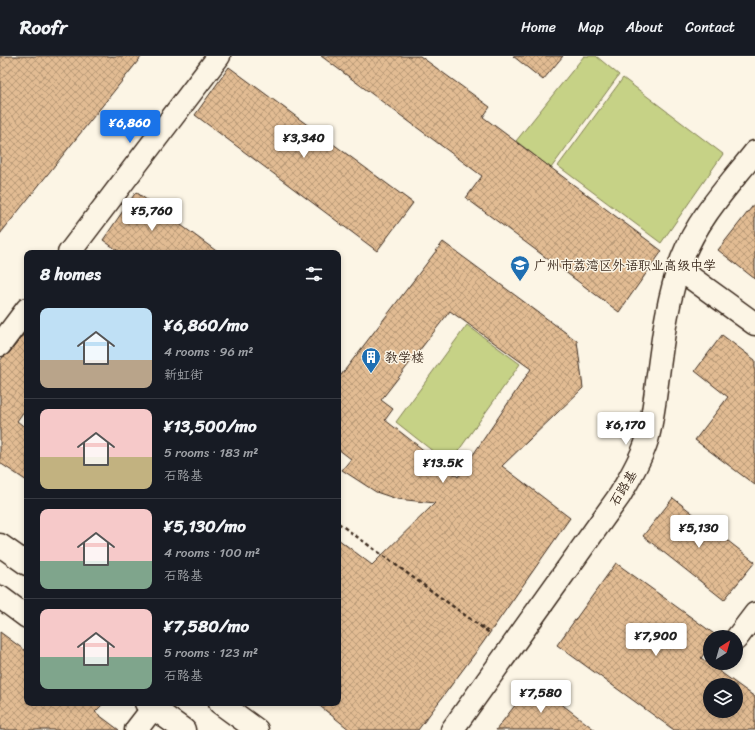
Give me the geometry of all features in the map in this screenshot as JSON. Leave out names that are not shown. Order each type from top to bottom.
[{"type":"street","points":[[71,250],[219,56]]},
{"type":"street","name":"石路基","points":[[452,730],[620,494],[638,463],[647,441],[653,416],[664,333],[671,295],[682,259],[694,235],[709,211],[755,152]]},
{"type":"street","points":[[679,269],[755,324]]},
{"type":"street","points":[[0,345],[24,313]]},
{"type":"street","points":[[0,545],[24,562]]},
{"type":"street","points":[[0,597],[24,614]]},
{"type":"street","points":[[743,630],[755,614]]},
{"type":"street","points":[[136,730],[148,706]]},
{"type":"street","points":[[150,706],[184,730]]},
{"type":"street","points":[[224,706],[257,730]]},
{"type":"path","points":[[341,525],[511,648]]},
{"type":"green space","points":[[584,56],[596,56],[619,75],[551,168],[516,141]]},
{"type":"green space","points":[[623,78],[723,154],[661,243],[558,166]]},
{"type":"green space","points":[[467,325],[520,364],[449,464],[396,422]]},
{"type":"building","points":[[0,56],[142,56],[0,234]]},
{"type":"building","points":[[321,56],[420,56],[490,107],[483,117],[662,251],[619,312],[466,198],[482,176]]},
{"type":"building","points":[[513,56],[563,56],[543,80]]},
{"type":"building","points":[[229,67],[413,203],[377,251],[195,115]]},
{"type":"building","points":[[136,192],[215,250],[117,250],[103,240]]},
{"type":"building","points":[[755,203],[755,279],[718,250]]},
{"type":"building","points":[[443,242],[577,341],[583,388],[502,466],[570,518],[482,644],[418,730],[350,730],[320,706],[341,706],[341,541],[372,565],[435,503],[397,499],[376,492],[342,470],[351,459],[341,451],[341,375]],"holes":[[[450,311],[531,369],[458,477],[385,420],[393,409],[381,400]]]},
{"type":"building","points":[[24,334],[24,411],[17,421],[24,427],[24,479],[0,463],[0,361],[10,352]]},
{"type":"building","points":[[722,335],[755,360],[755,485],[695,440],[728,397],[695,371]]},
{"type":"building","points":[[673,498],[755,562],[724,600],[643,536]]},
{"type":"building","points":[[616,563],[709,630],[703,630],[703,655],[701,658],[703,659],[703,670],[718,670],[729,678],[703,678],[703,718],[743,718],[743,688],[755,697],[755,730],[674,730],[557,645]]},
{"type":"building","points":[[0,632],[24,650],[24,706],[101,706],[95,712],[119,730],[0,730]]},
{"type":"building","points":[[533,682],[595,730],[496,730]]},
{"type":"place","name":"广州市荔湾区外语职业高级中学","points":[[520,282]]},
{"type":"place","name":"教学楼","points":[[371,374]]}]
